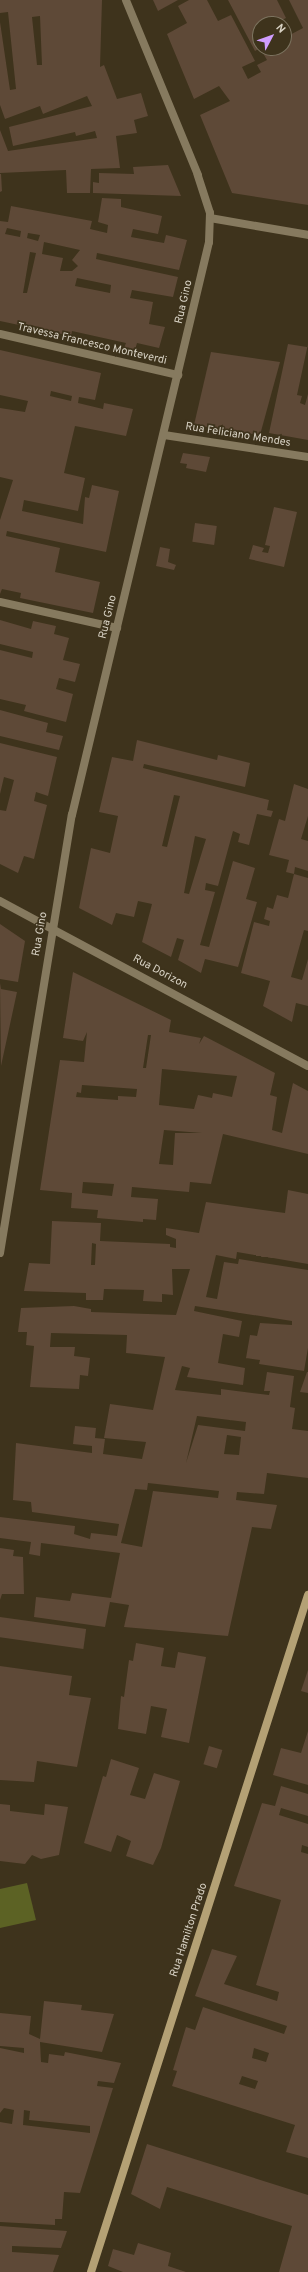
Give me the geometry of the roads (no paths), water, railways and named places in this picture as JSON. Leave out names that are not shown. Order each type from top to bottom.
[{"type":"main road","name":"Rua Hamilton Prado","points":[[91,2272],[308,1595]]},
{"type":"street","name":"Rua Gino","points":[[0,1253],[52,928],[72,815],[209,242],[210,218],[198,175],[126,0]]},
{"type":"street","points":[[210,218],[308,234]]},
{"type":"street","name":"Travessa Francesco Monteverdi","points":[[0,334],[178,375]]},
{"type":"street","name":"Rua Feliciano Mendes","points":[[164,435],[308,457]]},
{"type":"street","points":[[0,602],[117,628]]},
{"type":"street","name":"Rua Dorizon","points":[[0,901],[308,1066]]}]
